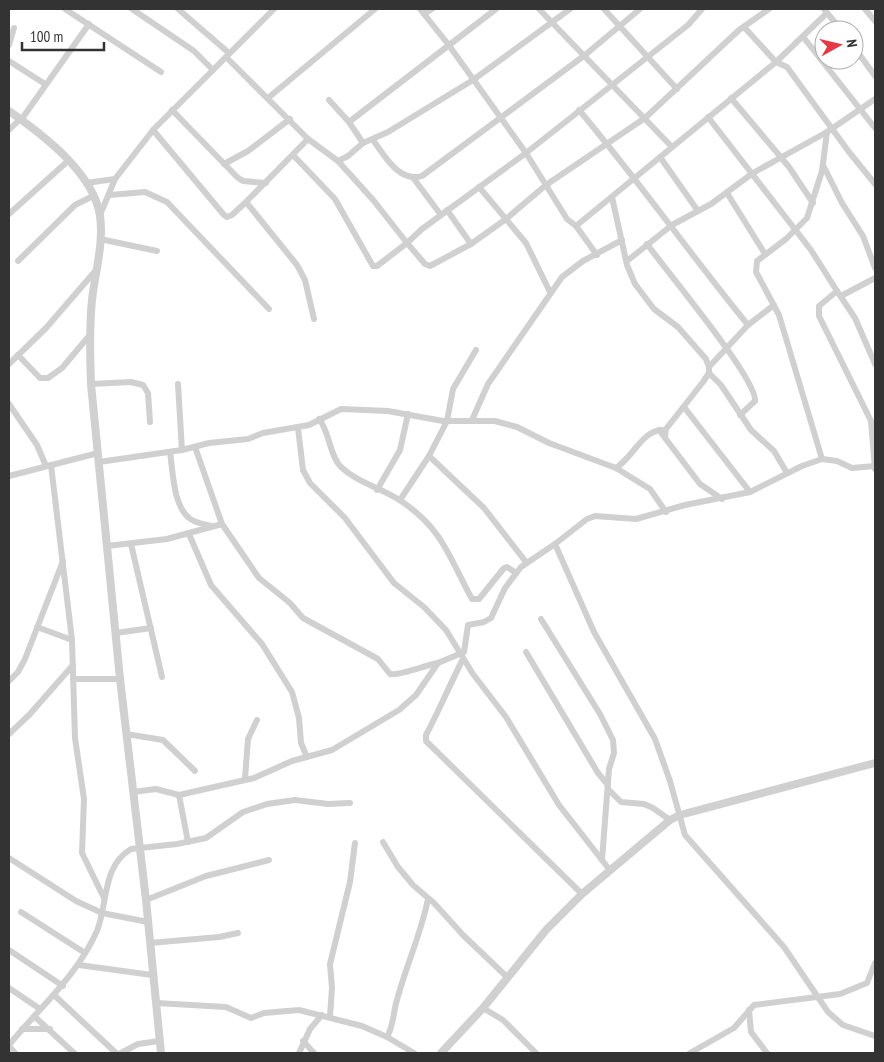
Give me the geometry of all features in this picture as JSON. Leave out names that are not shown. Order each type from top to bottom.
[{"type":"street","points":[[65,9],[161,72]]},
{"type":"street","points":[[132,9],[194,51],[213,70]]},
{"type":"street","points":[[178,9],[228,55],[308,139],[338,162],[386,215],[425,264],[430,266],[471,244],[506,219],[546,185],[645,118],[744,26],[769,9]]},
{"type":"street","points":[[100,215],[110,195],[115,179],[153,130],[274,9]]},
{"type":"street","points":[[268,98],[375,9]]},
{"type":"street","points":[[432,9],[422,12],[448,44],[526,153],[567,219],[576,226],[596,255]]},
{"type":"street","points":[[349,122],[374,101],[430,62],[448,44],[496,9]]},
{"type":"street","points":[[539,9],[672,148]]},
{"type":"street","points":[[338,162],[348,156],[362,143],[373,140],[473,80],[570,9]]},
{"type":"street","points":[[604,9],[677,88]]},
{"type":"street","points":[[414,179],[438,166],[585,55],[621,27],[640,9]]},
{"type":"street","points":[[293,155],[335,199],[373,266],[377,266],[440,215],[526,153],[688,25],[702,9]]},
{"type":"street","points":[[865,9],[875,21]]},
{"type":"street","points":[[576,226],[804,38],[826,11]]},
{"type":"street","points":[[9,130],[21,119],[89,24]]},
{"type":"street","points":[[744,26],[776,62],[787,67],[830,130],[875,184]]},
{"type":"street","points":[[9,46],[14,28]]},
{"type":"street","points":[[804,38],[875,128]]},
{"type":"street","points":[[9,61],[45,84]]},
{"type":"street","points":[[864,61],[875,76]]},
{"type":"street","points":[[732,98],[789,167],[813,203]]},
{"type":"street","points":[[627,261],[672,225],[727,193],[753,173],[830,130],[875,99]]},
{"type":"street","points":[[330,100],[349,122],[362,143]]},
{"type":"street","points":[[172,110],[224,164],[243,180],[266,183]]},
{"type":"street","points":[[579,110],[672,225],[748,325]]},
{"type":"street","points":[[9,111],[69,160],[86,183],[100,215],[100,239],[89,336],[91,384],[120,679],[146,900],[161,1053]]},
{"type":"street","points":[[708,117],[826,270],[855,318],[875,364]]},
{"type":"street","points":[[224,164],[248,151],[290,119]]},
{"type":"street","points":[[153,130],[227,217],[232,216],[308,139]]},
{"type":"street","points":[[822,460],[779,315],[755,266],[764,254],[778,246],[807,218],[823,165],[830,130]]},
{"type":"street","points":[[373,140],[402,174],[414,179],[440,215]]},
{"type":"street","points":[[660,158],[698,211]]},
{"type":"street","points":[[9,214],[69,160]]},
{"type":"street","points":[[823,165],[842,203],[863,236],[875,268]]},
{"type":"street","points":[[86,183],[115,179]]},
{"type":"street","points":[[479,187],[526,243],[550,292]]},
{"type":"street","points":[[110,195],[144,192],[167,202],[269,309]]},
{"type":"street","points":[[727,193],[764,254]]},
{"type":"street","points":[[18,262],[75,205],[93,196]]},
{"type":"street","points":[[612,197],[629,272],[646,300],[654,309],[678,327],[706,359],[709,370],[740,415],[758,438],[774,451],[787,473]]},
{"type":"street","points":[[246,202],[297,265],[305,280],[314,319]]},
{"type":"street","points":[[447,210],[471,244]]},
{"type":"street","points":[[100,239],[157,251]]},
{"type":"street","points":[[472,420],[488,384],[550,292],[572,268],[622,240]]},
{"type":"street","points":[[647,244],[726,348],[755,395],[755,401],[740,415]]},
{"type":"street","points":[[9,364],[46,328],[97,269]]},
{"type":"street","points":[[582,894],[426,741],[426,736],[436,719],[446,691],[466,648],[465,634],[468,625],[484,622],[491,618],[505,588],[526,562],[555,544],[579,524],[595,516],[630,520],[666,512],[686,505],[750,492],[787,473],[822,460],[837,461],[852,468],[875,468],[871,421],[819,316],[819,306],[839,293],[875,278]]},
{"type":"street","points":[[616,468],[633,454],[649,432],[662,429],[684,407],[726,348],[748,325],[774,306]]},
{"type":"street","points":[[18,354],[40,378],[48,378],[62,368],[89,336]]},
{"type":"street","points":[[400,500],[429,456],[447,421],[452,389],[476,350]]},
{"type":"street","points":[[91,384],[130,382],[143,385],[147,389],[150,422]]},
{"type":"street","points":[[178,384],[182,450]]},
{"type":"street","points":[[9,404],[49,465],[63,560],[72,640],[75,738],[84,799],[82,853],[104,898]]},
{"type":"street","points":[[684,407],[750,492]]},
{"type":"street","points":[[99,462],[182,450],[220,441],[238,441],[263,433],[298,428],[341,409],[350,408],[408,414],[447,421],[472,420],[505,423],[616,468],[650,489],[666,512]]},
{"type":"street","points":[[377,490],[400,450],[408,414]]},
{"type":"street","points":[[318,418],[328,434],[336,460],[341,467],[377,490],[400,500],[437,532],[472,599],[479,599],[504,568],[507,567],[516,573]]},
{"type":"street","points":[[298,428],[304,470],[310,483],[345,518],[384,572],[424,607],[446,630],[462,657],[506,717],[559,805],[609,869]]},
{"type":"street","points":[[662,429],[670,446],[700,484],[722,498]]},
{"type":"street","points":[[195,447],[222,524],[259,578],[290,603],[308,622],[378,659],[390,674],[401,674],[421,666],[462,657]]},
{"type":"street","points":[[170,452],[178,500],[184,513],[191,520],[211,526]]},
{"type":"street","points":[[9,476],[98,453]]},
{"type":"street","points":[[429,456],[484,508],[526,562]]},
{"type":"street","points":[[107,546],[189,534],[222,524]]},
{"type":"street","points":[[189,534],[211,585],[262,644],[292,692],[299,718],[301,743],[307,757]]},
{"type":"street","points":[[131,544],[162,677]]},
{"type":"street","points":[[555,544],[597,638],[655,739],[670,781],[685,835],[784,947],[835,1020],[843,1025],[875,1036]]},
{"type":"street","points":[[9,681],[18,672],[25,659],[63,560]]},
{"type":"street","points":[[541,619],[600,714],[613,740],[614,753],[608,787],[602,860]]},
{"type":"street","points":[[37,627],[72,640]]},
{"type":"street","points":[[116,633],[151,628]]},
{"type":"street","points":[[526,652],[608,787],[621,802],[648,806],[670,820]]},
{"type":"street","points":[[133,792],[156,789],[180,795],[245,779],[341,746],[399,710],[416,695],[438,663]]},
{"type":"street","points":[[9,734],[30,714],[73,665]]},
{"type":"street","points":[[73,679],[120,679]]},
{"type":"street","points":[[245,779],[248,739],[257,720]]},
{"type":"street","points":[[126,734],[163,740],[196,771]]},
{"type":"street","points":[[441,1053],[483,1008],[546,930],[609,869],[670,820],[680,815],[875,762]]},
{"type":"street","points":[[180,795],[188,842]]},
{"type":"street","points":[[15,1053],[9,1046],[40,1009],[63,986],[79,965],[102,913],[112,869],[118,859],[131,849],[206,838],[243,812],[267,804],[296,800],[328,804],[350,803]]},
{"type":"street","points":[[383,842],[398,867],[417,890],[507,977]]},
{"type":"street","points":[[330,1016],[332,988],[330,964],[350,882],[355,843]]},
{"type":"street","points":[[9,858],[76,901],[102,913],[148,922]]},
{"type":"street","points":[[146,900],[206,876],[269,860]]},
{"type":"street","points":[[388,1037],[396,1000],[417,945],[428,899]]},
{"type":"street","points":[[21,912],[85,953]]},
{"type":"street","points":[[150,943],[219,937],[238,933]]},
{"type":"street","points":[[9,950],[63,986]]},
{"type":"street","points":[[690,1053],[734,1028],[754,1005],[765,1002],[840,994],[867,983],[875,963]]},
{"type":"street","points":[[79,965],[152,975]]},
{"type":"street","points":[[9,988],[40,1009]]},
{"type":"street","points":[[54,995],[116,1053]]},
{"type":"street","points":[[156,1003],[226,1007],[251,1018],[264,1013],[295,1009],[330,1016],[362,1026],[388,1037],[414,1053]]},
{"type":"street","points":[[483,1008],[502,1020],[536,1053]]},
{"type":"street","points":[[749,1010],[752,1032],[767,1053]]},
{"type":"street","points":[[299,1053],[303,1041],[322,1015]]},
{"type":"street","points":[[34,1016],[74,1053]]},
{"type":"street","points":[[22,1029],[50,1029]]},
{"type":"street","points":[[121,1053],[138,1044],[160,1041]]},
{"type":"street","points":[[303,1041],[314,1053]]}]
